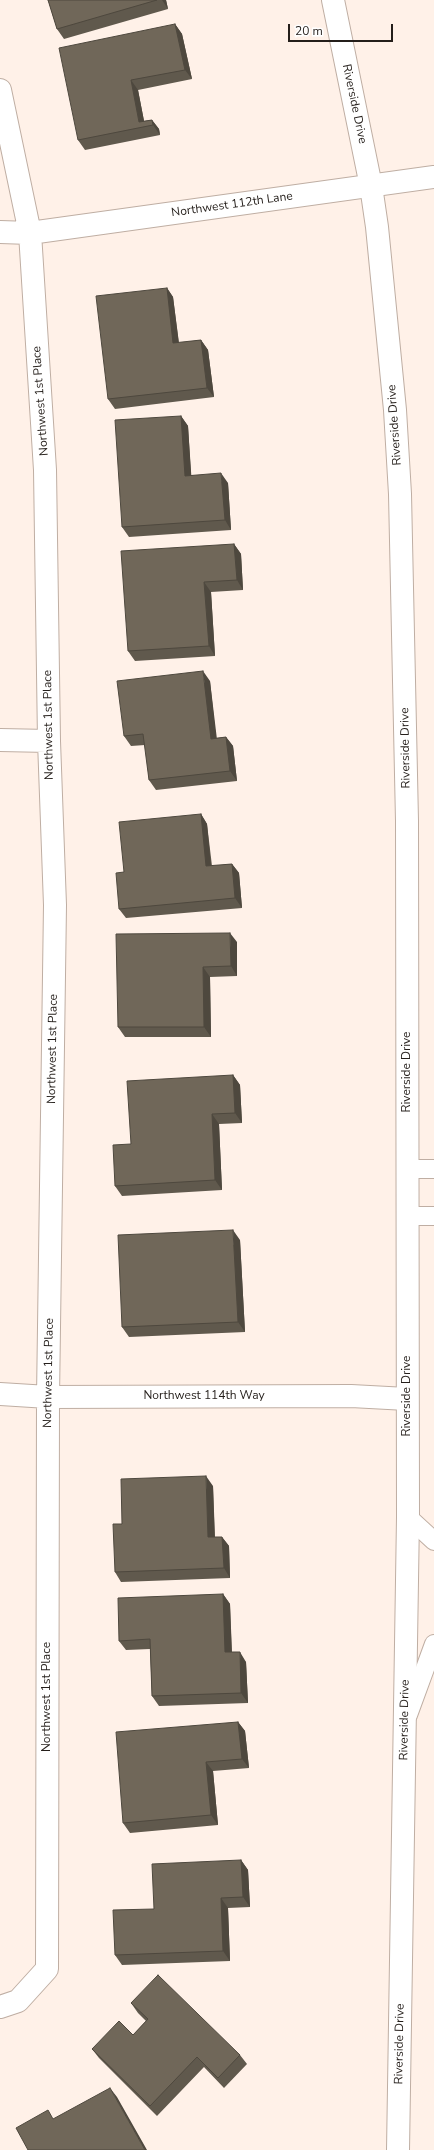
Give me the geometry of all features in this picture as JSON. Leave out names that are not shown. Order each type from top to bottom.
[{"type":"street","name":"Riverside Drive","points":[[333,0],[371,186],[377,227],[395,410],[400,494],[407,821],[408,1517],[398,2150]]},
{"type":"street","name":"Northwest 1st Place","points":[[0,90],[30,233],[45,470],[49,741],[54,905],[48,1397],[46,1969],[9,2004]]},
{"type":"street","name":"Northwest 112th Lane","points":[[0,232],[30,233],[434,177]]},
{"type":"street","points":[[0,740],[49,741]]},
{"type":"street","name":"Northwest 114th Way","points":[[0,1394],[48,1397],[351,1396],[407,1399]]},
{"type":"lane","points":[[408,1169],[434,1169]]},
{"type":"lane","points":[[408,1216],[434,1216]]},
{"type":"lane","points":[[408,1517],[434,1541]]},
{"type":"lane","points":[[404,1725],[434,1644]]},
{"type":"building","points":[[48,0],[157,0],[57,29]]},
{"type":"building","points":[[175,24],[185,70],[131,80],[139,122],[152,120],[153,125],[78,140],[59,48]]},
{"type":"building","points":[[167,288],[173,343],[201,340],[207,388],[108,399],[96,296]]},
{"type":"building","points":[[181,416],[185,476],[221,473],[225,520],[122,527],[115,420]]},
{"type":"building","points":[[234,544],[237,580],[204,582],[209,646],[128,651],[121,551]]},
{"type":"building","points":[[203,671],[211,739],[226,737],[230,771],[149,780],[143,734],[124,736],[117,681]]},
{"type":"building","points":[[201,814],[206,866],[232,864],[235,898],[119,909],[116,873],[124,872],[119,822]]},
{"type":"building","points":[[230,933],[231,966],[203,967],[204,1027],[118,1027],[116,934]]},
{"type":"building","points":[[233,1075],[235,1113],[212,1114],[215,1180],[115,1186],[113,1145],[131,1144],[127,1081]]},
{"type":"building","points":[[233,1230],[238,1322],[122,1327],[118,1235]]},
{"type":"building","points":[[206,1476],[208,1537],[222,1537],[224,1568],[115,1572],[113,1524],[122,1524],[121,1479]]},
{"type":"building","points":[[223,1594],[225,1652],[240,1652],[241,1693],[152,1696],[150,1639],[119,1641],[118,1598]]},
{"type":"building","points":[[238,1722],[242,1759],[206,1762],[211,1815],[123,1823],[116,1732]]},
{"type":"building","points":[[241,1860],[243,1897],[221,1898],[223,1951],[115,1955],[113,1910],[154,1909],[152,1864]]},
{"type":"building","points":[[158,1975],[240,2055],[218,2078],[197,2057],[150,2106],[92,2049],[119,2021],[133,2035],[148,2019],[131,2003]]},
{"type":"building","points":[[110,2088],[145,2150],[28,2150],[16,2128],[48,2110],[53,2119]]}]
